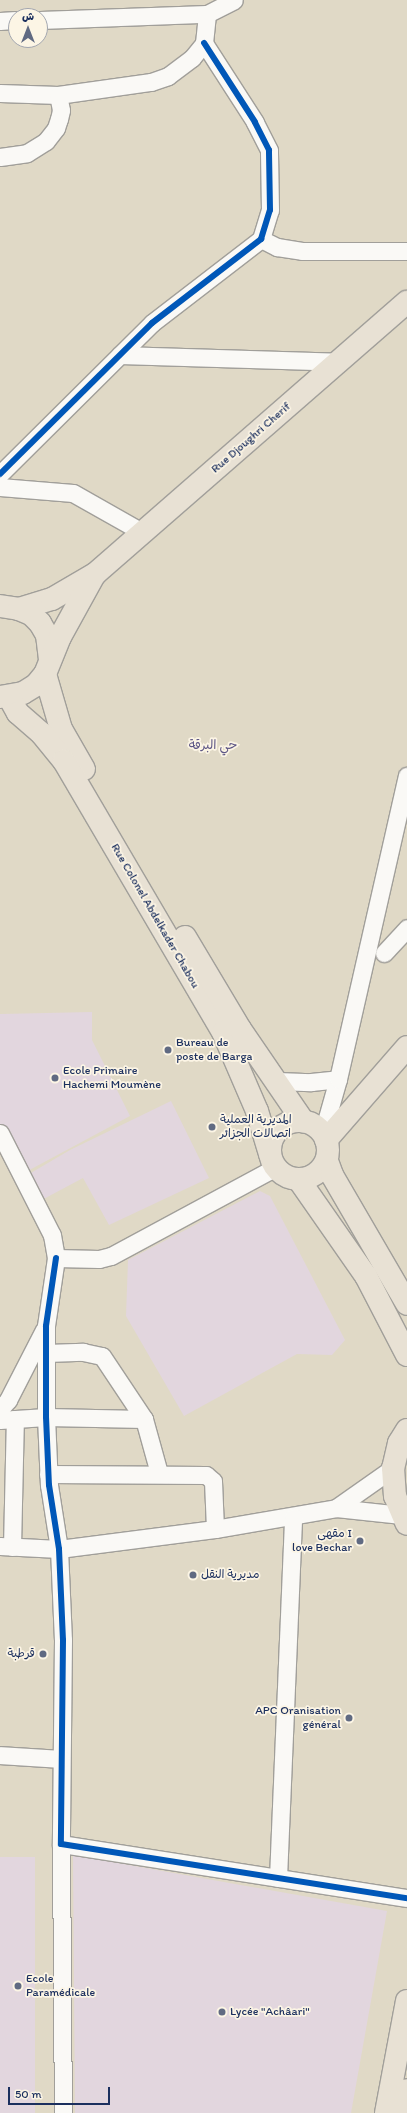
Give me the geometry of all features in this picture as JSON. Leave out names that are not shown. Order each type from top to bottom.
[{"type":"main road","name":"Rue Djoughri Cherif","points":[[95,574],[407,302]]},
{"type":"main road","points":[[6,605],[52,599],[95,574]]},
{"type":"main road","points":[[4,697],[23,693],[36,685],[47,667],[75,607],[95,574]]},
{"type":"main road","name":"Rue Colonel Abdelkader Chabou","points":[[6,605],[36,619],[47,635],[47,667],[61,729],[240,1029],[278,1081],[303,1121]]},
{"type":"main road","name":"Rue Colonel Abdelkader Chabou","points":[[4,697],[18,713],[42,734],[64,761],[223,1032],[256,1111],[273,1161]]},
{"type":"main road","points":[[407,1047],[325,1144],[316,1174],[299,1180],[286,1176],[273,1161],[272,1141],[278,1130],[290,1122],[303,1121],[314,1124],[325,1144],[332,1175],[407,1304]]},
{"type":"main road","points":[[299,1180],[366,1276],[407,1355]]},
{"type":"main road","points":[[405,1520],[395,1496],[393,1468],[399,1443],[407,1430]]},
{"type":"main road","points":[[386,2113],[407,2008]]},
{"type":"main road","points":[[403,2113],[407,2090]]},
{"type":"street","points":[[48,20],[207,14],[234,0]]},
{"type":"street","points":[[0,474],[152,323],[261,239],[270,210],[269,150],[255,122],[204,43],[207,14]]},
{"type":"street","points":[[0,93],[58,95],[150,82],[176,71],[204,43]]},
{"type":"street","points":[[0,157],[27,154],[46,141],[56,128],[59,119],[58,95]]},
{"type":"street","points":[[261,239],[277,247],[302,251],[407,250]]},
{"type":"street","points":[[120,355],[338,362]]},
{"type":"street","points":[[0,486],[73,493],[142,532]]},
{"type":"street","points":[[325,1144],[338,1079],[407,776]]},
{"type":"street","points":[[384,953],[407,928]]},
{"type":"street","points":[[278,1081],[311,1082],[338,1079]]},
{"type":"street","points":[[0,1133],[52,1235],[56,1258],[46,1326],[46,1417],[48,1474],[60,1549],[63,1640],[61,1759],[63,2113]]},
{"type":"street","points":[[56,1258],[99,1259],[112,1256],[273,1161]]},
{"type":"street","points":[[0,1409],[8,1400],[46,1326]]},
{"type":"street","points":[[46,1354],[83,1352],[102,1356],[144,1419],[159,1473]]},
{"type":"street","points":[[144,1419],[46,1417],[7,1419],[6,1546],[60,1549],[215,1530],[336,1508],[405,1520]]},
{"type":"street","points":[[336,1508],[393,1468]]},
{"type":"street","points":[[48,1474],[159,1473],[206,1475],[213,1481],[215,1530]]},
{"type":"street","points":[[278,1878],[293,1517]]},
{"type":"street","points":[[0,1755],[61,1759]]},
{"type":"street","points":[[61,1844],[407,1898]]},
{"type":"shaded area","name":"Ecole Primaire Hachemi Moumène","points":[[92,1012],[92,1040],[130,1116],[22,1174],[0,1130],[0,1014]]},
{"type":"shaded area","points":[[171,1101],[209,1178],[109,1225],[83,1178],[38,1202],[24,1177],[70,1150]]},
{"type":"shaded area","points":[[260,1191],[270,1196],[345,1340],[332,1355],[297,1354],[184,1416],[126,1316],[128,1260]]},
{"type":"shaded area","name":"Lycée \"Achâari\"","points":[[73,1855],[387,1911],[351,2113],[75,2113]]},
{"type":"shaded area","name":"Ecole Paramédicale","points":[[0,1857],[35,1857],[35,2113],[0,2113]]},
{"type":"cycle path","points":[[0,474],[152,323],[261,239],[270,210],[269,150],[255,122],[204,43]]},
{"type":"cycle path","points":[[56,1258],[46,1326],[46,1417],[49,1485],[59,1549],[63,1640],[61,1844],[407,1898]]},
{"type":"place","name":"Bureau de poste de Barga","points":[[168,1050]]},
{"type":"place","name":"Ecole Primaire Hachemi Moumène","points":[[55,1078]]},
{"type":"place","name":"المديرية العملية اتصالات الجزائر","points":[[212,1127]]},
{"type":"place","name":"مقهى I love Bechar","points":[[360,1541]]},
{"type":"place","name":"مديرية النقل","points":[[193,1575]]},
{"type":"place","name":"قرطبة","points":[[43,1654]]},
{"type":"place","name":"APC Oranisation général","points":[[349,1718]]},
{"type":"place","name":"Ecole Paramédicale","points":[[18,1986]]},
{"type":"place","name":"Lycée \"Achâari\"","points":[[222,2012]]},
{"type":"district","name":"حي البرقة","points":[[213,745]]}]
